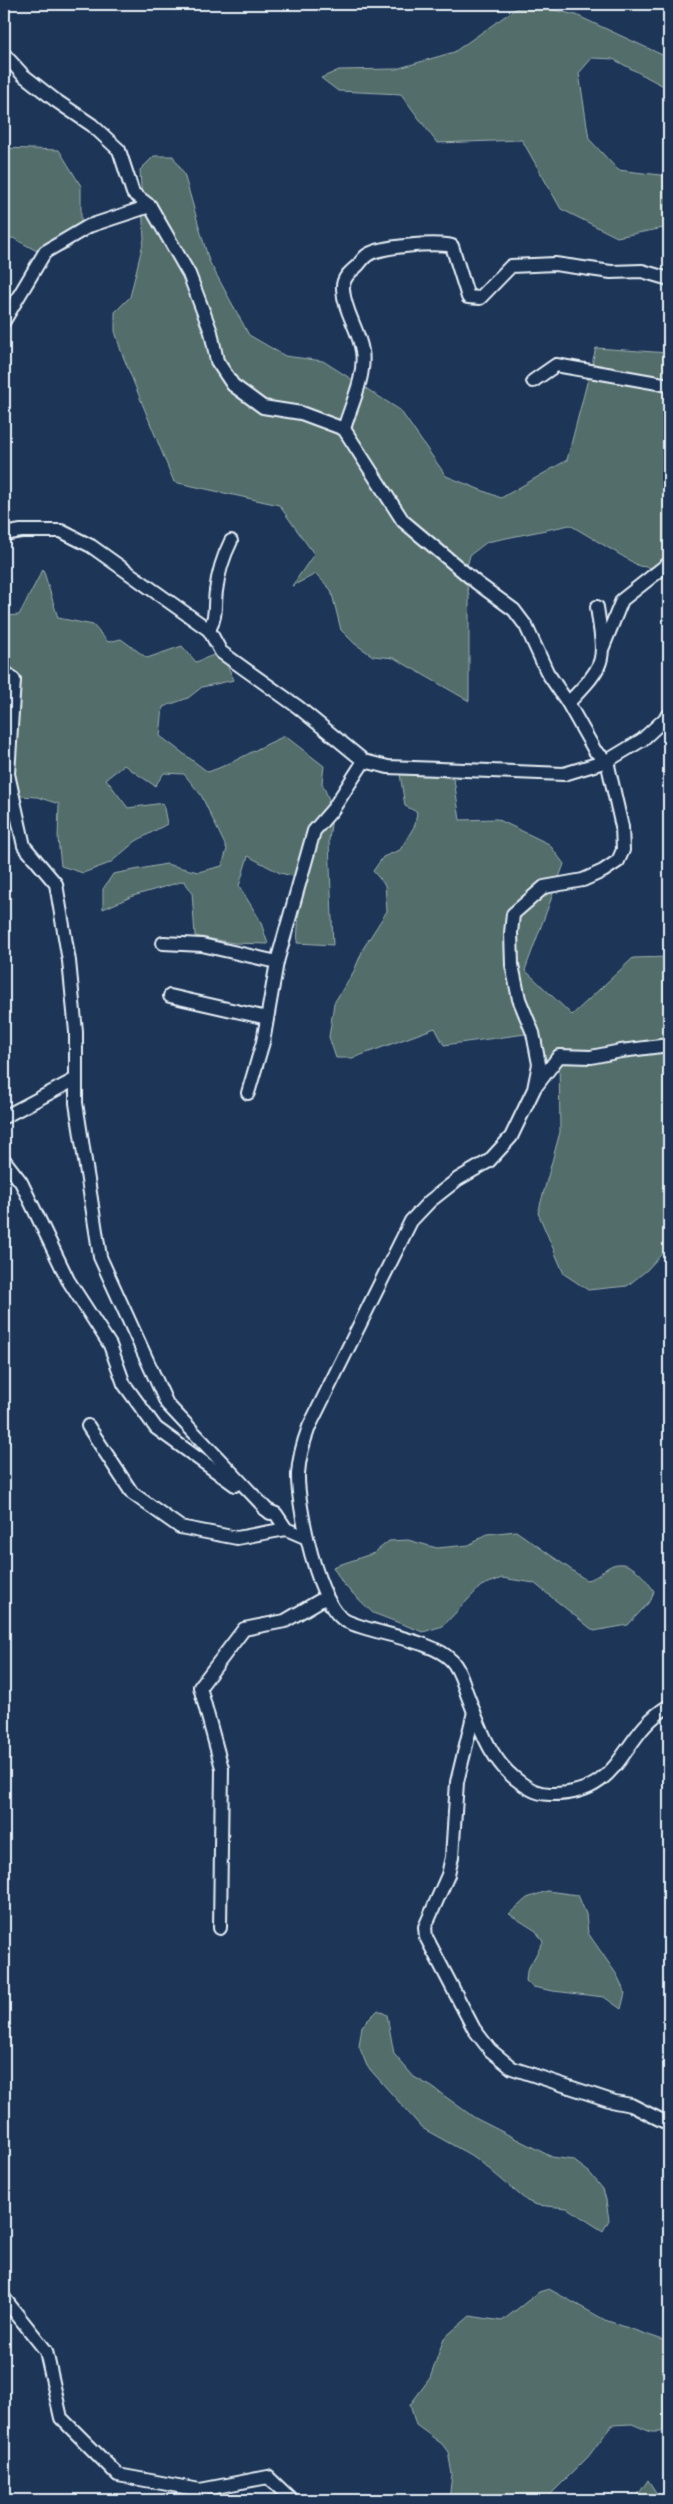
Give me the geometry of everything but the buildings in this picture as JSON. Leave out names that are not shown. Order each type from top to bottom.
[{"type":"street","points":[[4,54],[23,75],[92,125],[119,150],[133,193],[150,206],[189,274],[211,332],[217,361],[233,385],[263,407],[301,413],[344,429],[403,522],[477,583],[514,610],[526,626],[547,672],[568,703],[595,751],[607,761],[622,827],[623,850],[618,860],[603,871],[583,880],[544,887],[513,914],[511,933],[512,965],[519,999],[533,1033],[539,1064],[534,1089]]},
{"type":"street","points":[[4,321],[44,252],[89,226],[150,206]]},
{"type":"street","points":[[344,429],[358,383],[362,351],[345,304],[342,286],[348,274],[366,255],[395,247],[440,243],[452,246],[468,297],[480,298],[511,266],[555,264],[611,272],[642,271],[669,279]]},
{"type":"street","points":[[533,381],[556,365],[669,385]]},
{"type":"street","points":[[4,534],[21,531],[61,531],[91,546],[209,630],[221,652],[298,707],[364,761],[394,767],[564,774],[607,761],[642,740],[669,715]]},
{"type":"street","points":[[209,630],[216,607],[216,592],[223,557],[231,541]]},
{"type":"street","points":[[603,647],[622,600],[669,563]]},
{"type":"street","points":[[568,703],[593,678],[601,665],[603,647],[597,607]]},
{"type":"street","points":[[4,670],[14,680],[8,774],[24,846],[56,884],[69,961],[76,1032],[76,1103],[100,1257],[167,1404],[270,1513]]},
{"type":"street","points":[[248,1093],[263,1042],[277,962],[314,831],[334,809],[364,761]]},
{"type":"street","points":[[163,943],[202,945],[277,962]]},
{"type":"street","points":[[170,996],[267,1018]]},
{"type":"street","points":[[669,1045],[591,1057],[558,1056],[534,1089],[511,1137],[489,1161],[458,1179],[430,1201],[411,1221],[309,1427],[298,1466],[298,1490],[307,1538],[326,1597],[333,1610],[348,1622],[446,1655],[456,1666],[492,1753],[502,1768],[535,1793],[551,1794],[581,1790],[604,1778],[613,1771],[642,1727],[651,1718],[669,1706]]},
{"type":"street","points":[[4,1117],[76,1079]]},
{"type":"street","points":[[4,1160],[21,1182],[68,1280],[110,1345],[124,1384],[156,1428],[209,1465],[270,1513],[276,1514],[286,1529],[307,1538]]},
{"type":"street","points":[[88,1426],[132,1493],[180,1527],[237,1538],[286,1529]]},
{"type":"street","points":[[220,1928],[222,1768],[200,1687],[244,1629],[285,1621],[326,1597]]},
{"type":"street","points":[[474,1712],[457,1782],[452,1857],[448,1876],[425,1927],[426,1937],[474,2028],[490,2050],[512,2068],[615,2102],[631,2105],[669,2124]]},
{"type":"street","points":[[4,2298],[46,2351],[61,2418],[118,2475],[200,2490],[268,2477],[292,2500]]},
{"type":"green space","points":[[537,6],[576,15],[669,58],[669,89],[613,59],[592,58],[579,73],[589,139],[618,170],[669,176],[669,227],[617,237],[561,209],[522,140],[437,143],[401,94],[338,91],[321,78],[339,70],[396,69],[454,52],[518,7]]},
{"type":"green space","points":[[4,148],[59,150],[81,186],[81,226],[71,247],[48,257],[13,238],[4,240]]},
{"type":"green space","points":[[154,156],[173,156],[184,174],[209,261],[249,335],[285,356],[323,361],[400,410],[446,476],[501,498],[567,460],[596,348],[669,353],[669,561],[660,569],[639,566],[570,525],[487,542],[470,555],[465,575],[469,596],[469,701],[394,658],[373,656],[355,644],[341,630],[331,590],[316,574],[292,586],[314,554],[279,505],[174,482],[121,351],[115,331],[115,312],[130,297],[144,239],[140,170]]},
{"type":"green space","points":[[43,569],[58,618],[93,625],[108,642],[121,639],[147,658],[182,646],[196,662],[221,652],[234,680],[202,687],[188,698],[163,707],[160,736],[208,772],[285,736],[324,766],[322,783],[333,809],[329,840],[333,945],[297,943],[301,878],[280,873],[248,856],[239,886],[260,920],[268,944],[234,943],[195,936],[192,892],[184,881],[133,896],[103,909],[103,889],[113,874],[166,864],[198,872],[222,866],[227,849],[201,795],[184,774],[164,773],[155,786],[124,765],[106,779],[128,808],[163,803],[167,824],[136,841],[110,863],[83,873],[61,866],[58,839],[59,804],[37,797],[4,795],[4,616],[19,615]]},
{"type":"green space","points":[[399,767],[454,779],[460,820],[497,819],[549,844],[564,864],[525,970],[572,1015],[633,958],[669,957],[669,1246],[647,1270],[627,1286],[588,1290],[564,1274],[538,1213],[560,1132],[559,1057],[534,1089],[533,1033],[444,1045],[435,1028],[353,1058],[336,1058],[329,1037],[334,1003],[354,971],[364,947],[387,911],[385,885],[373,871],[383,857],[400,850],[415,825],[417,812],[405,806]]},
{"type":"green space","points":[[516,1531],[586,1580],[595,1577],[613,1565],[620,1564],[632,1567],[642,1575],[654,1591],[651,1600],[628,1625],[594,1631],[534,1583],[502,1578],[481,1586],[443,1626],[423,1632],[373,1613],[343,1584],[333,1567],[374,1553],[389,1541],[408,1540],[437,1548],[469,1545],[487,1534]]},
{"type":"green space","points":[[547,1891],[578,1895],[586,1914],[588,1933],[617,1975],[625,1993],[621,2009],[604,1997],[533,1987],[526,1981],[527,1971],[543,1942],[536,1931],[509,1914],[527,1898]]},
{"type":"green space","points":[[378,2010],[387,2015],[394,2054],[414,2077],[432,2087],[475,2118],[552,2157],[573,2160],[589,2172],[603,2189],[606,2200],[609,2220],[603,2231],[567,2208],[537,2205],[527,2201],[476,2158],[422,2128],[367,2066],[359,2046],[362,2026]]},
{"type":"green space","points":[[549,2289],[605,2320],[663,2340],[669,2347],[669,2425],[661,2432],[651,2432],[632,2424],[612,2425],[588,2457],[545,2500],[449,2500],[452,2474],[448,2452],[442,2444],[416,2425],[410,2405],[430,2378],[444,2338],[470,2316],[502,2321],[539,2292]]},
{"type":"green space","points":[[648,2480],[661,2500],[635,2500],[636,2498]]}]
